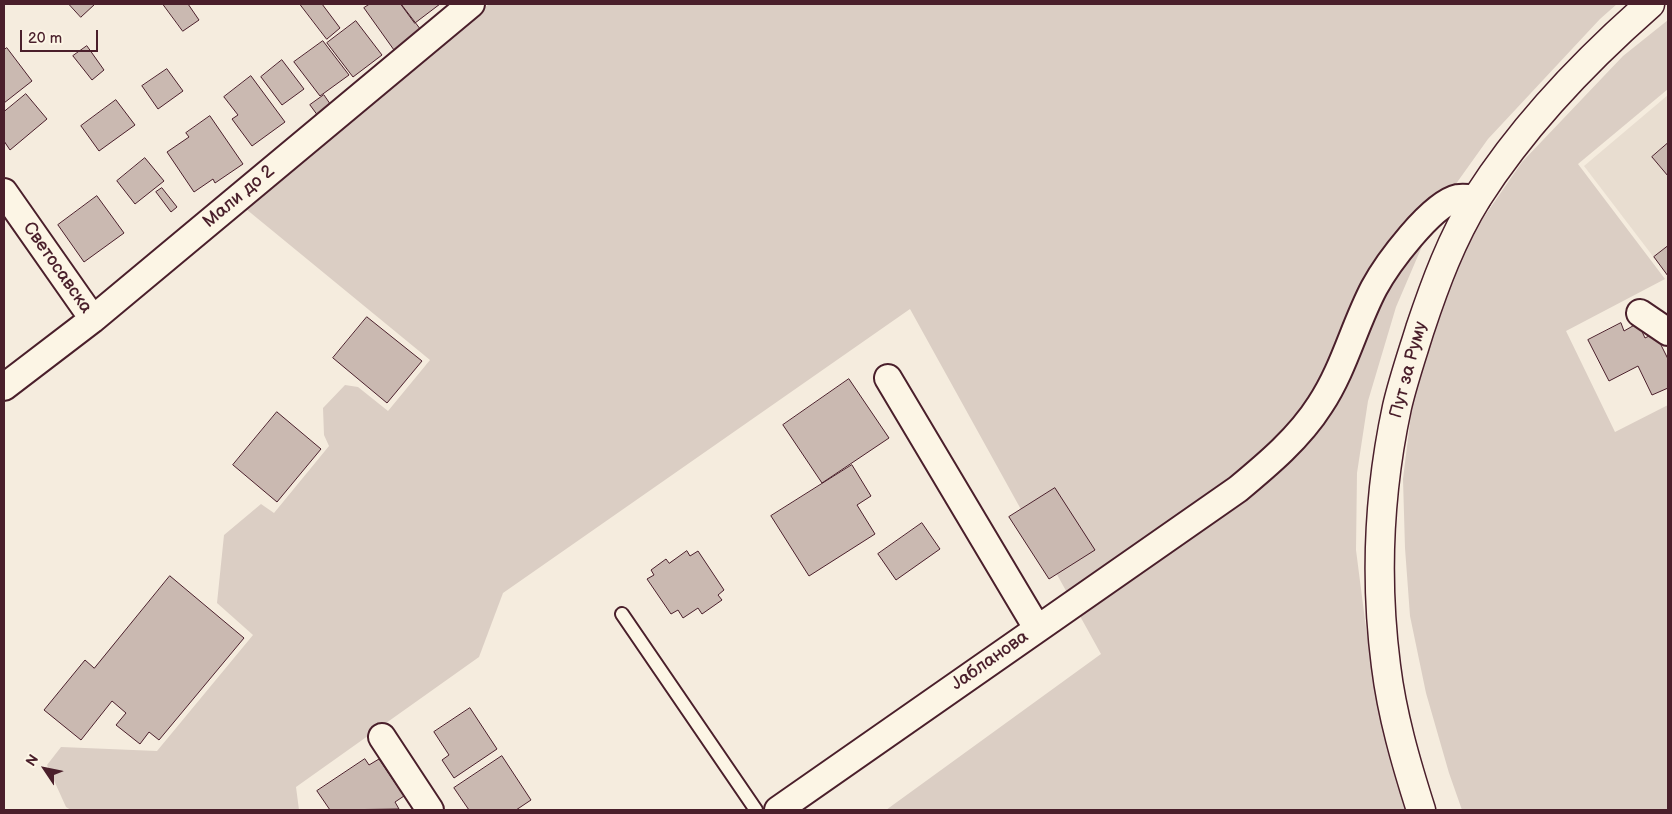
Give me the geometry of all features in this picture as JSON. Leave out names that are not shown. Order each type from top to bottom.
[{"type":"main road","name":"Пут за Руму","points":[[1421,810],[1397,726],[1386,667],[1380,602],[1382,522],[1388,467],[1397,407],[1412,353],[1431,294],[1451,248],[1477,199],[1534,120],[1615,35],[1650,4]]},
{"type":"street","name":"Мали до 2","points":[[4,386],[93,319],[471,4]]},
{"type":"street","name":"Светосавска","points":[[4,192],[93,319]]},
{"type":"street","points":[[1037,628],[1238,489],[1283,450],[1319,407],[1334,382],[1375,287],[1387,268],[1424,220],[1445,204],[1457,198],[1477,199]]},
{"type":"street","points":[[1640,313],[1668,332]]},
{"type":"street","name":"Јабланова","points":[[778,810],[1037,628],[888,378]]},
{"type":"street","points":[[382,737],[430,810]]},
{"type":"lane","points":[[622,614],[756,810]]},
{"type":"shaded area","points":[[489,4],[1617,4],[1600,19],[1488,139],[1438,209],[1396,307],[1368,401],[1357,473],[1356,550],[1366,628],[1380,696],[1413,810],[886,810],[1101,654],[910,309],[503,593],[479,657],[296,787],[299,810],[71,810],[66,807],[47,765],[61,747],[157,751],[253,635],[217,603],[224,535],[261,504],[274,513],[329,446],[324,435],[323,408],[345,385],[358,387],[388,411],[430,360],[246,209]]},
{"type":"shaded area","points":[[1668,20],[1668,89],[1578,164],[1665,279],[1566,331],[1615,432],[1668,405],[1668,810],[1462,810],[1449,773],[1426,693],[1410,616],[1405,548],[1403,479],[1412,406],[1433,318],[1477,227],[1522,162],[1623,56]]},
{"type":"shaded area","points":[[1668,95],[1668,276],[1584,166]]},
{"type":"building","points":[[69,4],[95,4],[81,17]]},
{"type":"building","points":[[163,4],[188,4],[199,20],[183,31]]},
{"type":"building","points":[[300,4],[322,4],[340,28],[327,39]]},
{"type":"building","points":[[370,4],[401,4],[421,30],[394,50],[364,8]]},
{"type":"building","points":[[401,4],[440,4],[415,23]]},
{"type":"building","points":[[356,21],[382,55],[353,77],[327,43]]},
{"type":"building","points":[[323,41],[349,75],[320,96],[294,62]]},
{"type":"building","points":[[87,46],[104,70],[92,80],[73,56]]},
{"type":"building","points":[[7,48],[32,81],[4,103],[4,50]]},
{"type":"building","points":[[282,60],[304,89],[282,105],[261,77]]},
{"type":"building","points":[[167,69],[183,91],[158,109],[142,86]]},
{"type":"building","points":[[251,76],[285,122],[252,146],[232,119],[238,115],[224,97]]},
{"type":"building","points":[[26,94],[47,119],[10,150],[4,141],[4,112]]},
{"type":"building","points":[[324,95],[335,111],[321,120],[310,105]]},
{"type":"building","points":[[116,100],[135,125],[99,151],[81,126]]},
{"type":"building","points":[[210,116],[243,164],[215,183],[213,179],[194,192],[167,152],[189,137],[186,133]]},
{"type":"building","points":[[1668,143],[1668,176],[1652,157]]},
{"type":"building","points":[[145,158],[164,181],[135,204],[117,181]]},
{"type":"building","points":[[162,188],[177,207],[171,212],[156,192]]},
{"type":"building","points":[[97,196],[124,233],[84,262],[58,225]]},
{"type":"building","points":[[1668,246],[1668,276],[1654,257]]},
{"type":"building","points":[[367,317],[422,361],[387,403],[333,358]]},
{"type":"building","points":[[1621,323],[1624,331],[1638,323],[1645,338],[1655,333],[1668,359],[1668,388],[1652,395],[1638,366],[1609,381],[1588,340]]},
{"type":"building","points":[[849,379],[889,438],[822,483],[783,425]]},
{"type":"building","points":[[277,412],[321,449],[277,502],[233,465]]},
{"type":"building","points":[[852,465],[871,496],[857,505],[875,534],[809,576],[771,516]]},
{"type":"building","points":[[1055,488],[1095,550],[1049,579],[1009,517]]},
{"type":"building","points":[[922,523],[940,549],[896,580],[878,554]]},
{"type":"building","points":[[687,551],[690,556],[698,551],[724,590],[718,595],[722,600],[702,614],[698,608],[683,618],[678,610],[671,614],[647,579],[654,575],[651,570],[666,559],[669,563]]},
{"type":"building","points":[[170,576],[244,638],[159,740],[149,732],[140,744],[116,725],[126,713],[112,701],[81,740],[44,710],[85,660],[94,668]]},
{"type":"building","points":[[470,708],[497,749],[454,778],[442,760],[449,755],[434,732]]},
{"type":"building","points":[[502,756],[531,800],[516,810],[469,810],[454,788]]},
{"type":"building","points":[[365,759],[369,765],[379,759],[404,796],[395,802],[399,809],[330,810],[317,791]]}]
